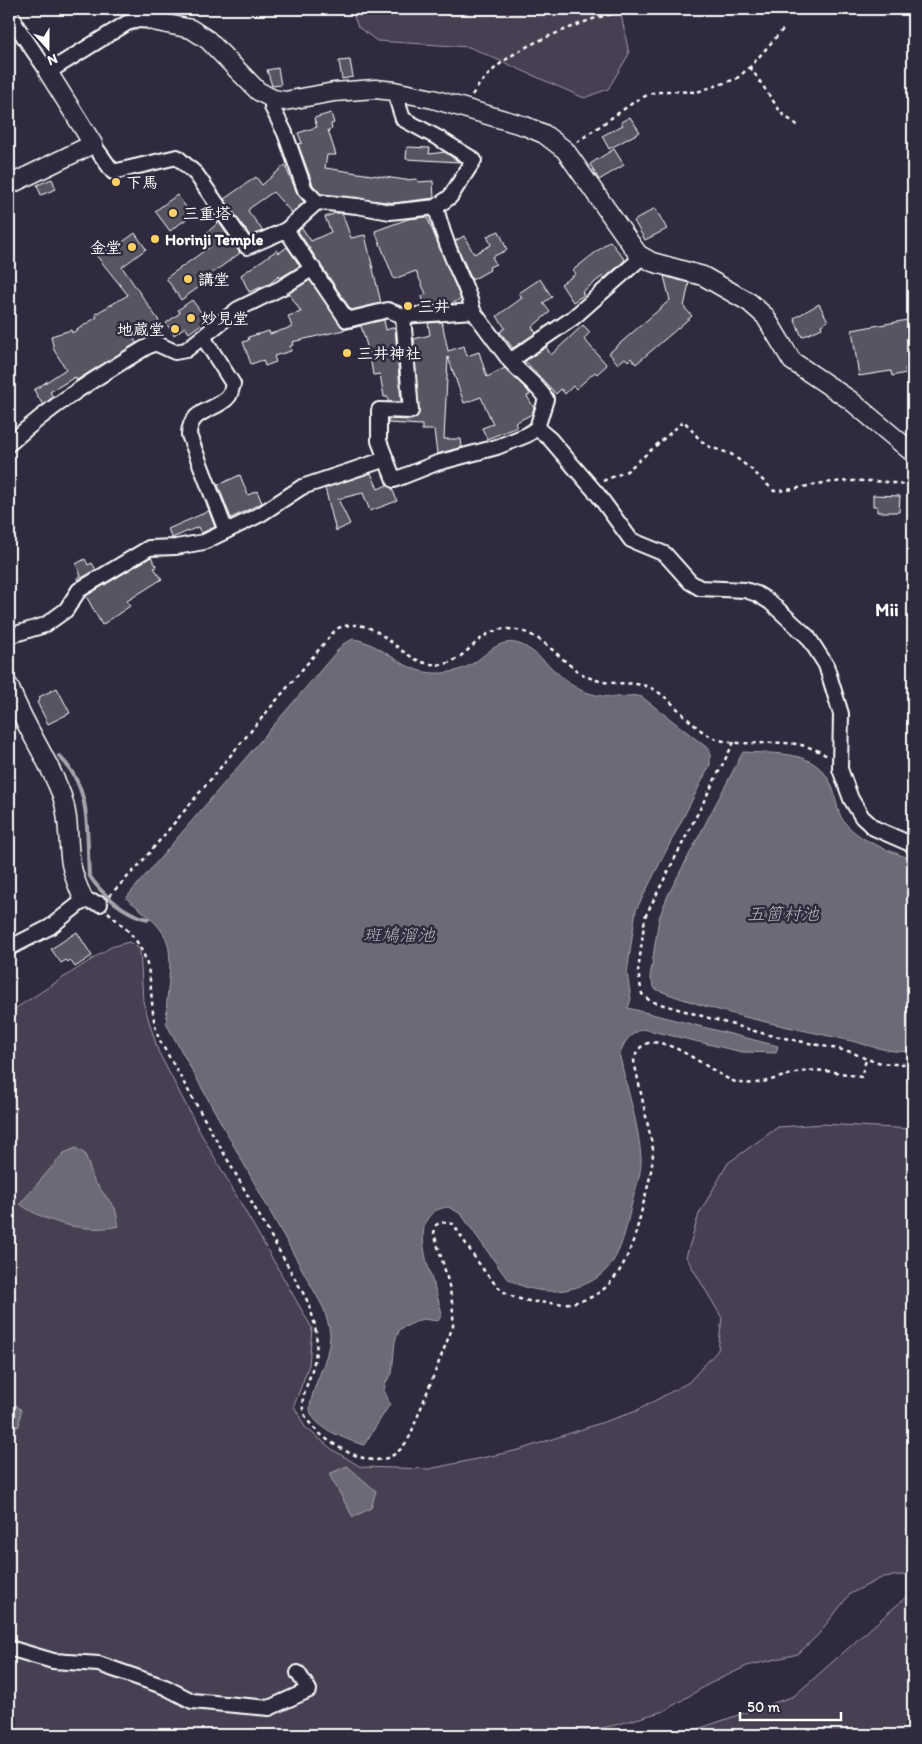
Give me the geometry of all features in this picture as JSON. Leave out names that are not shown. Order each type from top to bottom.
[{"type":"street","points":[[10,19],[48,72],[93,144],[113,172],[177,157],[196,174],[247,247],[286,230],[317,202]]},
{"type":"street","points":[[48,72],[127,23],[138,20],[153,21],[191,29],[208,40],[258,91],[273,99],[285,100],[375,89],[394,91],[463,108],[544,134],[565,150],[642,258],[703,276],[749,302],[765,316],[792,361],[850,400],[913,453]]},
{"type":"street","points":[[273,99],[272,107],[285,133],[306,190],[317,202],[390,212],[436,207],[450,197],[474,160],[403,119],[394,91]]},
{"type":"street","points":[[9,185],[93,144]]},
{"type":"street","points":[[403,316],[412,411],[379,410],[379,441],[394,480],[436,462],[497,447],[527,435],[537,428],[546,399],[540,390],[510,361],[473,311],[468,288],[454,262],[440,227],[436,207]]},
{"type":"street","points":[[286,230],[347,320],[388,310],[403,316],[473,311]]},
{"type":"street","points":[[510,361],[573,318],[642,258]]},
{"type":"street","points":[[9,444],[44,412],[76,389],[145,348],[155,343],[175,352],[186,350],[238,309],[282,288],[312,268]]},
{"type":"street","points":[[203,337],[233,384],[229,396],[193,420],[189,426],[189,435],[226,531]]},
{"type":"street","points":[[537,428],[550,439],[586,481],[631,540],[666,554],[690,582],[700,588],[745,590],[757,594],[770,602],[808,637],[826,665],[841,714],[840,769],[850,799],[862,817],[874,828],[913,845]]},
{"type":"street","points":[[9,636],[45,626],[66,610],[79,590],[149,548],[176,547],[204,542],[261,514],[302,487],[386,459]]},
{"type":"street","points":[[9,686],[17,709],[53,774],[68,818],[71,863],[76,882],[92,902],[50,927],[9,948]]},
{"type":"street","points":[[9,1648],[53,1661],[99,1664],[165,1687],[192,1701],[211,1703],[269,1708],[309,1690],[298,1673]]},
{"type":"path","points":[[463,108],[484,76],[511,54],[592,19],[623,9]]},
{"type":"path","points":[[565,150],[637,100],[652,93],[702,91],[736,79],[750,67],[784,27]]},
{"type":"path","points":[[750,67],[782,114],[800,127]]},
{"type":"path","points":[[586,481],[602,481],[627,471],[684,422],[700,440],[710,447],[731,454],[751,469],[774,491],[825,483],[893,481],[913,488]]},
{"type":"path","points":[[113,891],[140,864],[336,629],[346,624],[358,624],[372,628],[416,660],[432,664],[457,658],[491,630],[506,628],[521,631],[534,636],[584,675],[597,681],[645,684],[658,692],[711,737],[734,742],[783,741],[800,744],[826,756],[840,769]]},
{"type":"path","points":[[734,742],[646,917],[638,972],[642,994],[650,1002],[765,1034],[852,1052],[866,1060],[900,1065],[913,1062]]},
{"type":"path","points":[[92,902],[138,943],[148,966],[152,1016],[160,1039],[306,1298],[317,1330],[318,1346],[304,1397],[303,1409],[307,1420],[323,1437],[346,1450],[372,1460],[384,1459],[394,1455],[410,1436],[452,1326],[454,1313],[434,1233],[436,1225],[447,1221],[453,1224],[492,1278],[503,1291],[514,1298],[562,1304],[577,1302],[610,1284],[620,1272],[636,1236],[653,1164],[653,1149],[634,1061],[636,1051],[644,1045],[674,1046],[724,1077],[737,1082],[753,1083],[765,1082],[807,1071],[826,1071],[861,1077],[866,1060]]},
{"type":"shaded area","points":[[351,9],[620,9],[629,54],[608,89],[584,98],[469,47],[377,41],[358,27]]},
{"type":"shaded area","points":[[129,942],[140,949],[143,1001],[158,1051],[200,1132],[312,1328],[309,1365],[294,1406],[305,1427],[333,1450],[361,1467],[429,1469],[519,1450],[634,1412],[689,1382],[718,1350],[722,1318],[686,1257],[699,1214],[728,1163],[778,1127],[823,1124],[913,1129],[913,1574],[883,1577],[850,1594],[817,1636],[798,1654],[747,1666],[709,1684],[664,1711],[612,1726],[560,1735],[9,1735],[9,1021],[16,1008],[111,947]]},
{"type":"shaded area","points":[[906,1597],[913,1597],[913,1735],[680,1735],[794,1696]]},
{"type":"water","name":"斑鳩溜池","points":[[353,639],[371,645],[415,669],[438,673],[464,668],[498,645],[515,643],[531,650],[566,680],[583,691],[608,697],[642,697],[710,750],[710,765],[636,910],[627,973],[631,999],[628,1008],[778,1046],[776,1053],[742,1052],[643,1029],[627,1039],[620,1057],[638,1133],[641,1158],[638,1181],[625,1232],[615,1257],[599,1277],[586,1284],[570,1289],[553,1291],[536,1290],[519,1285],[505,1276],[461,1214],[448,1207],[433,1212],[426,1222],[423,1236],[429,1269],[442,1314],[438,1321],[422,1319],[400,1329],[395,1341],[392,1374],[386,1382],[384,1390],[390,1404],[364,1445],[331,1432],[315,1420],[311,1414],[310,1407],[314,1389],[329,1345],[330,1333],[324,1309],[167,1025],[166,1014],[170,965],[167,942],[156,923],[126,898],[343,644]]},
{"type":"water","name":"五箇村池","points":[[743,752],[793,756],[805,759],[815,765],[824,773],[831,784],[839,813],[847,825],[864,839],[913,860],[913,1051],[886,1050],[748,1018],[701,1005],[655,989],[650,977],[659,918],[668,895]]},
{"type":"water","points":[[76,1148],[85,1154],[94,1181],[115,1208],[119,1226],[94,1228],[68,1225],[43,1217],[20,1204],[64,1153]]},
{"type":"water","points":[[9,1398],[21,1410],[19,1426],[9,1431]]},
{"type":"water","points":[[347,1466],[376,1491],[371,1508],[353,1517],[329,1474]]},
{"type":"building","points":[[350,60],[353,77],[342,79],[339,61]]},
{"type":"building","points":[[278,68],[281,85],[272,86],[267,70]]},
{"type":"building","points":[[331,113],[334,123],[331,124],[332,129],[328,130],[336,155],[327,155],[325,168],[405,180],[417,179],[418,182],[433,181],[434,198],[395,203],[321,194],[313,185],[298,144],[302,143],[298,133],[317,127],[314,118]]},
{"type":"building","points":[[630,117],[640,132],[609,149],[602,136],[623,125],[621,122]]},
{"type":"building","points":[[407,147],[430,148],[429,154],[445,152],[459,162],[406,159]]},
{"type":"building","points":[[614,149],[624,165],[599,180],[590,164]]},
{"type":"building","points":[[285,165],[297,193],[304,202],[292,213],[273,192],[248,211],[263,231],[250,236],[224,199],[256,177],[262,185]]},
{"type":"building","points":[[52,179],[56,189],[41,195],[37,185]]},
{"type":"building","name":"三重塔","points":[[177,195],[192,215],[170,231],[155,211]]},
{"type":"building","points":[[655,208],[667,229],[645,240],[634,221]]},
{"type":"building","points":[[211,211],[240,253],[207,277],[209,280],[181,300],[166,278],[211,246],[203,236],[218,223]]},
{"type":"building","points":[[342,213],[351,238],[365,235],[381,303],[351,310],[298,231],[302,228],[311,241],[331,232],[325,217]]},
{"type":"building","points":[[427,217],[461,299],[451,304],[424,306],[422,296],[426,294],[416,271],[394,279],[375,231],[408,219]]},
{"type":"building","points":[[499,231],[507,250],[492,257],[496,264],[489,267],[490,270],[472,280],[455,241],[464,236],[474,254],[491,245],[487,236]]},
{"type":"building","points":[[135,233],[146,249],[122,267],[159,321],[134,340],[137,343],[77,380],[75,377],[50,392],[53,397],[43,405],[34,390],[66,369],[54,350],[51,336],[71,330],[72,333],[97,317],[95,314],[128,295],[96,255],[106,248],[109,252]]},
{"type":"building","points":[[610,241],[625,260],[605,278],[603,276],[582,292],[584,295],[573,302],[561,284],[576,274],[573,270]]},
{"type":"building","points":[[287,247],[300,266],[280,278],[279,276],[269,284],[249,292],[241,275],[277,250],[279,253]]},
{"type":"building","points":[[664,276],[689,283],[684,307],[692,316],[636,364],[631,358],[628,361],[625,358],[618,364],[609,353],[670,300]]},
{"type":"building","points":[[540,279],[552,297],[543,303],[550,312],[532,327],[536,333],[513,348],[500,332],[505,328],[497,316],[522,298],[519,293]]},
{"type":"building","points":[[310,280],[343,328],[384,320],[386,330],[395,327],[401,402],[388,402],[388,397],[384,397],[380,374],[373,375],[370,356],[361,326],[292,342],[293,345],[290,346],[291,351],[274,356],[276,362],[265,366],[263,360],[251,364],[243,342],[249,340],[248,337],[269,331],[270,334],[292,327],[288,316],[301,312],[289,293]]},
{"type":"building","name":"妙見堂","points":[[192,300],[207,320],[189,333],[185,327],[174,335],[166,323],[180,313],[178,310]]},
{"type":"building","points":[[819,304],[828,321],[821,325],[822,328],[802,337],[794,318]]},
{"type":"building","points":[[913,319],[913,367],[905,368],[906,373],[892,376],[891,371],[859,376],[852,330]]},
{"type":"building","points":[[442,322],[448,351],[464,346],[467,356],[479,352],[487,377],[505,368],[528,391],[530,395],[527,396],[534,408],[532,414],[515,423],[517,427],[487,439],[482,428],[493,424],[481,397],[464,403],[448,357],[444,439],[461,439],[462,447],[437,454],[434,430],[422,430],[422,425],[388,423],[388,419],[411,420],[418,415],[414,339],[430,335],[428,323]]},
{"type":"building","points":[[583,325],[590,332],[584,339],[607,365],[597,374],[595,372],[576,389],[573,386],[565,394],[561,389],[556,394],[525,361],[546,347],[551,355]]},
{"type":"building","points":[[371,473],[378,489],[387,485],[392,488],[397,501],[370,511],[363,493],[338,499],[350,524],[336,531],[325,488]]},
{"type":"building","points":[[240,475],[248,495],[257,491],[262,503],[231,518],[218,485]]},
{"type":"building","points":[[873,495],[900,496],[899,512],[877,512],[877,506],[873,506]]},
{"type":"building","points":[[209,511],[215,527],[201,533],[198,527],[172,538],[168,529]]},
{"type":"building","points":[[151,557],[157,567],[154,568],[162,579],[127,601],[130,606],[102,625],[86,596]]},
{"type":"building","points":[[85,559],[88,565],[92,563],[96,570],[78,580],[77,578],[81,576],[76,564]]},
{"type":"building","points":[[57,688],[70,713],[48,724],[37,702],[40,700],[39,697]]},
{"type":"building","points":[[77,932],[92,956],[75,967],[70,960],[61,963],[51,949]]},
{"type":"waterway","points":[[9,712],[11,716]]},
{"type":"waterway","points":[[59,756],[78,782],[83,797],[86,811],[89,875],[115,903],[131,913],[148,919]]},
{"type":"place","name":"下馬","points":[[116,182]]},
{"type":"place","name":"三重塔","points":[[173,213]]},
{"type":"place","name":"Horinji Temple","points":[[155,239]]},
{"type":"place","name":"金堂","points":[[132,247]]},
{"type":"place","name":"講堂","points":[[188,279]]},
{"type":"place","name":"三井","points":[[408,306]]},
{"type":"place","name":"妙見堂","points":[[191,318]]},
{"type":"place","name":"地蔵堂","points":[[175,329]]},
{"type":"place","name":"三井神社","points":[[347,353]]},
{"type":"district","name":"Mii","points":[[887,610]]}]
